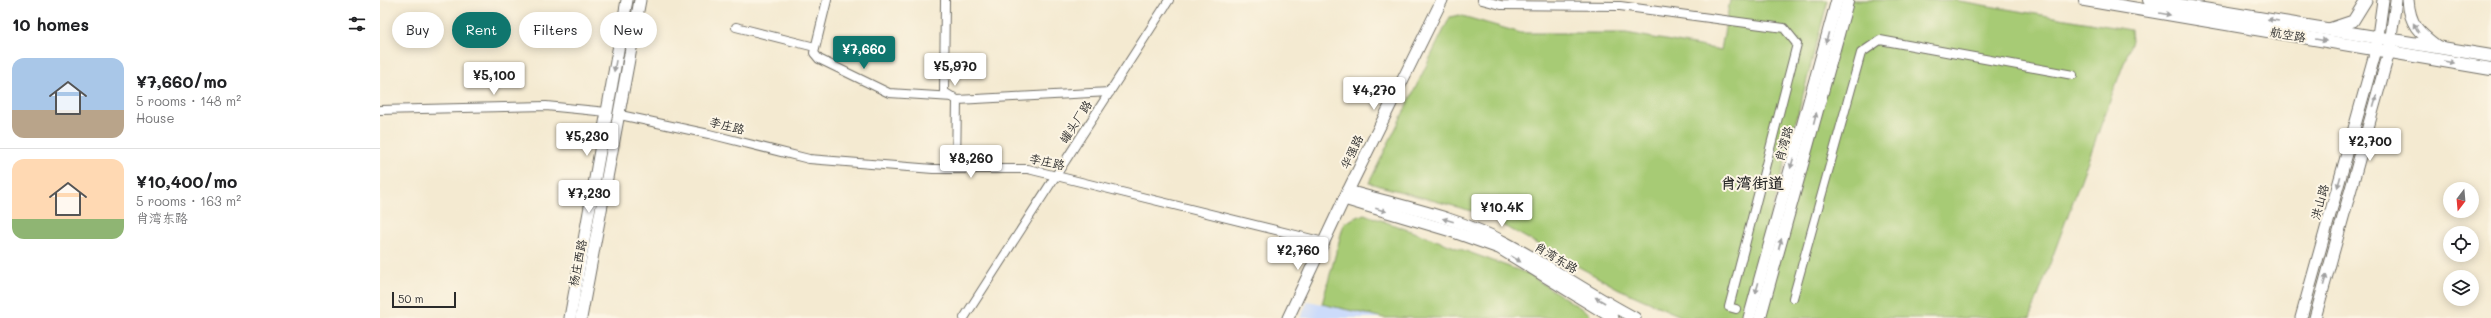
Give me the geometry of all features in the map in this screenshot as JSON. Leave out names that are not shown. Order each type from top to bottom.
[{"type":"main road","name":"航空路","points":[[2085,0],[2491,69]]},
{"type":"main road","name":"航空路","points":[[2149,0],[2187,3],[2329,29],[2391,38],[2491,56]]},
{"type":"street","name":"杨庄西路","points":[[570,318],[627,0]]},
{"type":"street","name":"杨庄西路","points":[[581,318],[620,115],[640,0]]},
{"type":"street","points":[[827,0],[814,53],[819,59],[889,93],[955,99],[1110,92]]},
{"type":"street","points":[[945,0],[944,92],[955,99]]},
{"type":"street","name":"罐头厂路","points":[[964,318],[1169,0]]},
{"type":"street","points":[[1482,0],[1501,6],[1620,6],[1784,28],[1797,44],[1729,307],[1736,310]]},
{"type":"street","name":"肖湾路","points":[[1749,318],[1837,0]]},
{"type":"street","name":"肖湾路","points":[[1760,318],[1848,0]]},
{"type":"street","points":[[2329,29],[2353,20],[2366,0]]},
{"type":"street","name":"洪山路","points":[[2301,318],[2376,50],[2382,0]]},
{"type":"street","points":[[2315,318],[2389,52],[2396,0]]},
{"type":"street","points":[[2408,0],[2409,14],[2418,32],[2438,47]]},
{"type":"street","name":"华强路","points":[[1288,318],[1440,2]]},
{"type":"street","points":[[736,27],[815,47]]},
{"type":"street","points":[[1793,298],[1861,53],[1880,40],[2073,75]]},
{"type":"street","points":[[955,99],[956,169]]},
{"type":"street","points":[[380,110],[546,106],[607,112]]},
{"type":"street","name":"李庄路","points":[[620,115],[709,134],[809,159],[956,169],[1028,169],[1324,242]]},
{"type":"street","name":"肖湾东路","points":[[1346,195],[1499,248],[1613,318]]},
{"type":"street","name":"肖湾东路","points":[[1346,195],[1466,225],[1506,243],[1601,300],[1635,318]]},
{"type":"shaded area","points":[[1308,301],[1322,304],[1384,318],[1300,318]]},
{"type":"green space","points":[[1730,0],[1828,0],[1744,318],[1685,318],[1619,289],[1483,214],[1369,183],[1450,17],[1459,15],[1521,33],[1626,33],[1721,50]]},
{"type":"green space","points":[[1851,0],[1953,0],[2131,30],[2132,41],[2030,318],[1762,318]]},
{"type":"green space","points":[[1364,214],[1526,273],[1590,314],[1590,318],[1384,318],[1322,304],[1344,223]]},
{"type":"district","name":"肖湾街道","points":[[1752,183]]}]
